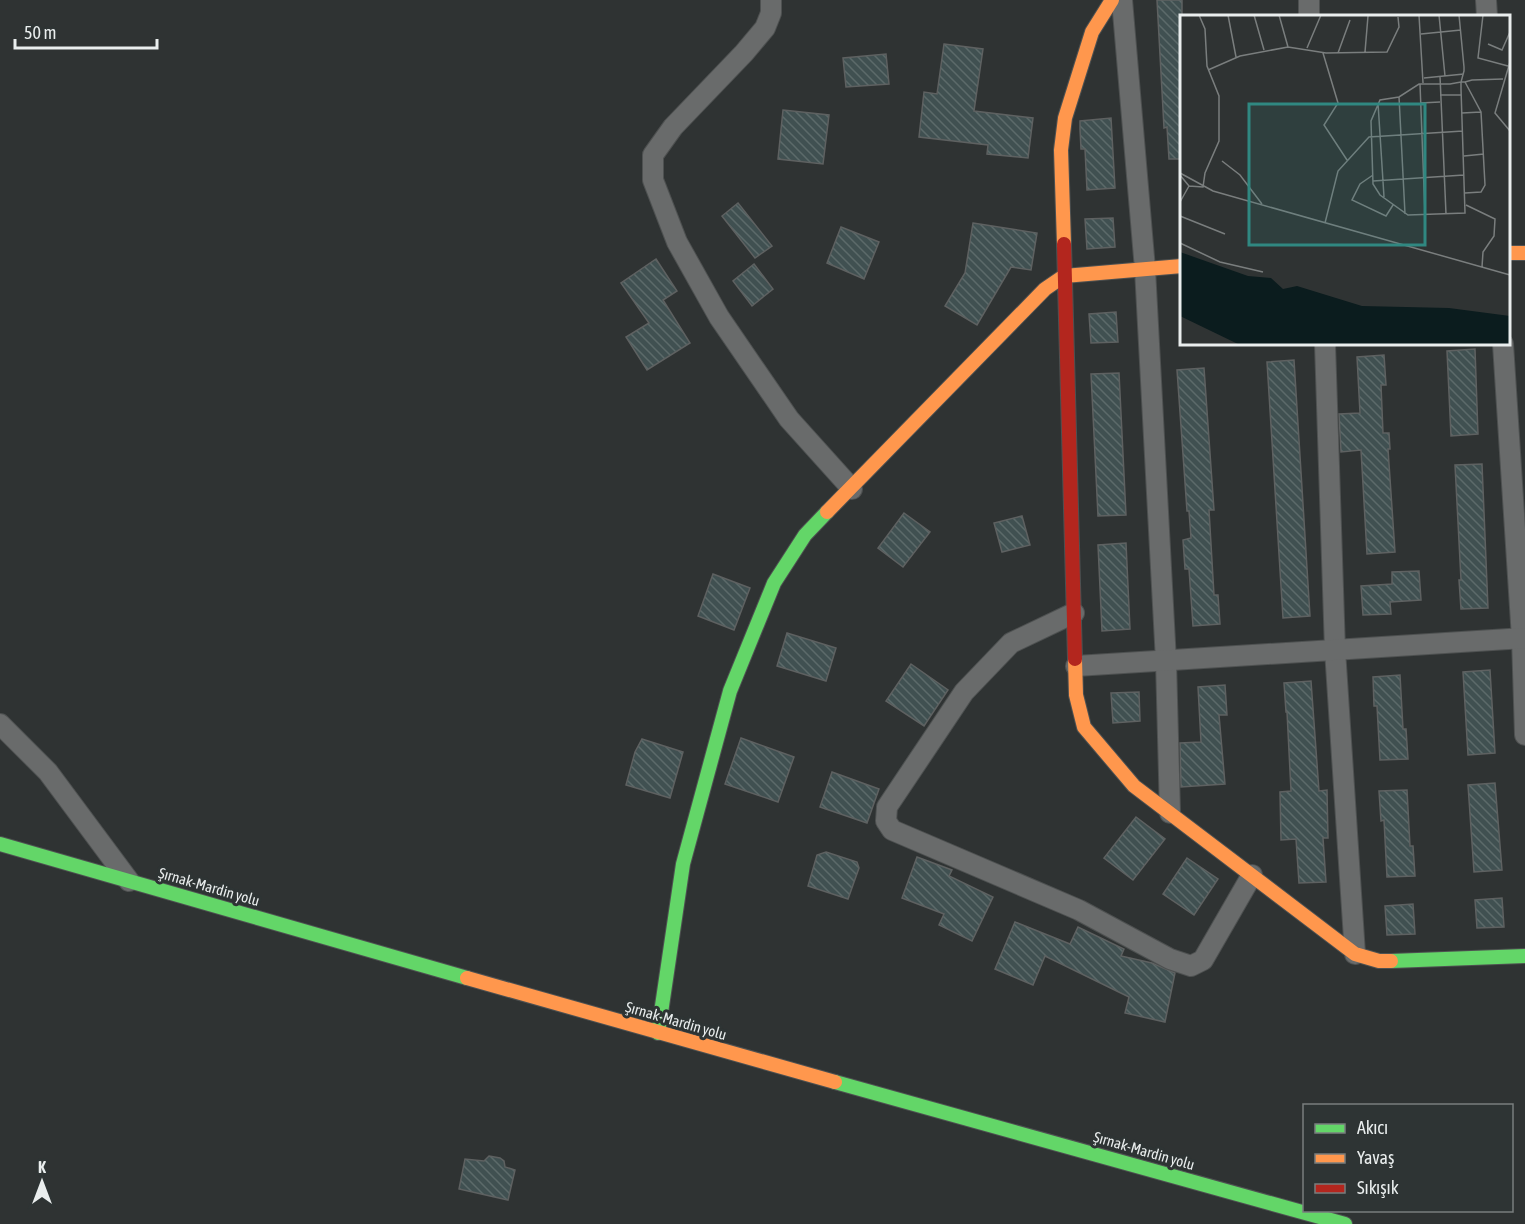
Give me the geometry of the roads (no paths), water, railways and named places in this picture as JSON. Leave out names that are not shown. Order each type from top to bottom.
[{"type":"street","points":[[771,0],[771,13],[765,28],[673,127],[653,155],[653,180],[677,242],[719,317],[789,419],[852,489]]},
{"type":"street","points":[[1112,0],[1092,32],[1065,118],[1061,150],[1076,695],[1084,727],[1134,786],[1355,954],[1379,961],[1525,956]]},
{"type":"street","points":[[1122,0],[1145,269],[1166,661],[1170,813]]},
{"type":"street","points":[[1309,0],[1310,15]]},
{"type":"street","points":[[1486,0],[1487,15]]},
{"type":"street","points":[[658,1033],[683,864],[730,691],[774,583],[805,536],[1045,289],[1064,276],[1180,266]]},
{"type":"street","points":[[1325,345],[1335,650],[1355,954]]},
{"type":"street","points":[[1503,345],[1524,638],[1525,735]]},
{"type":"street","points":[[1074,613],[1011,643],[964,692],[887,807],[886,821],[892,830],[1079,910],[1170,960],[1191,966],[1203,960],[1252,875]]},
{"type":"street","points":[[1076,666],[1524,638]]},
{"type":"street","points":[[0,724],[48,772],[129,881]]},
{"type":"street","name":"Şırnak-Mardin yolu","points":[[0,844],[658,1033],[1345,1224]]}]
